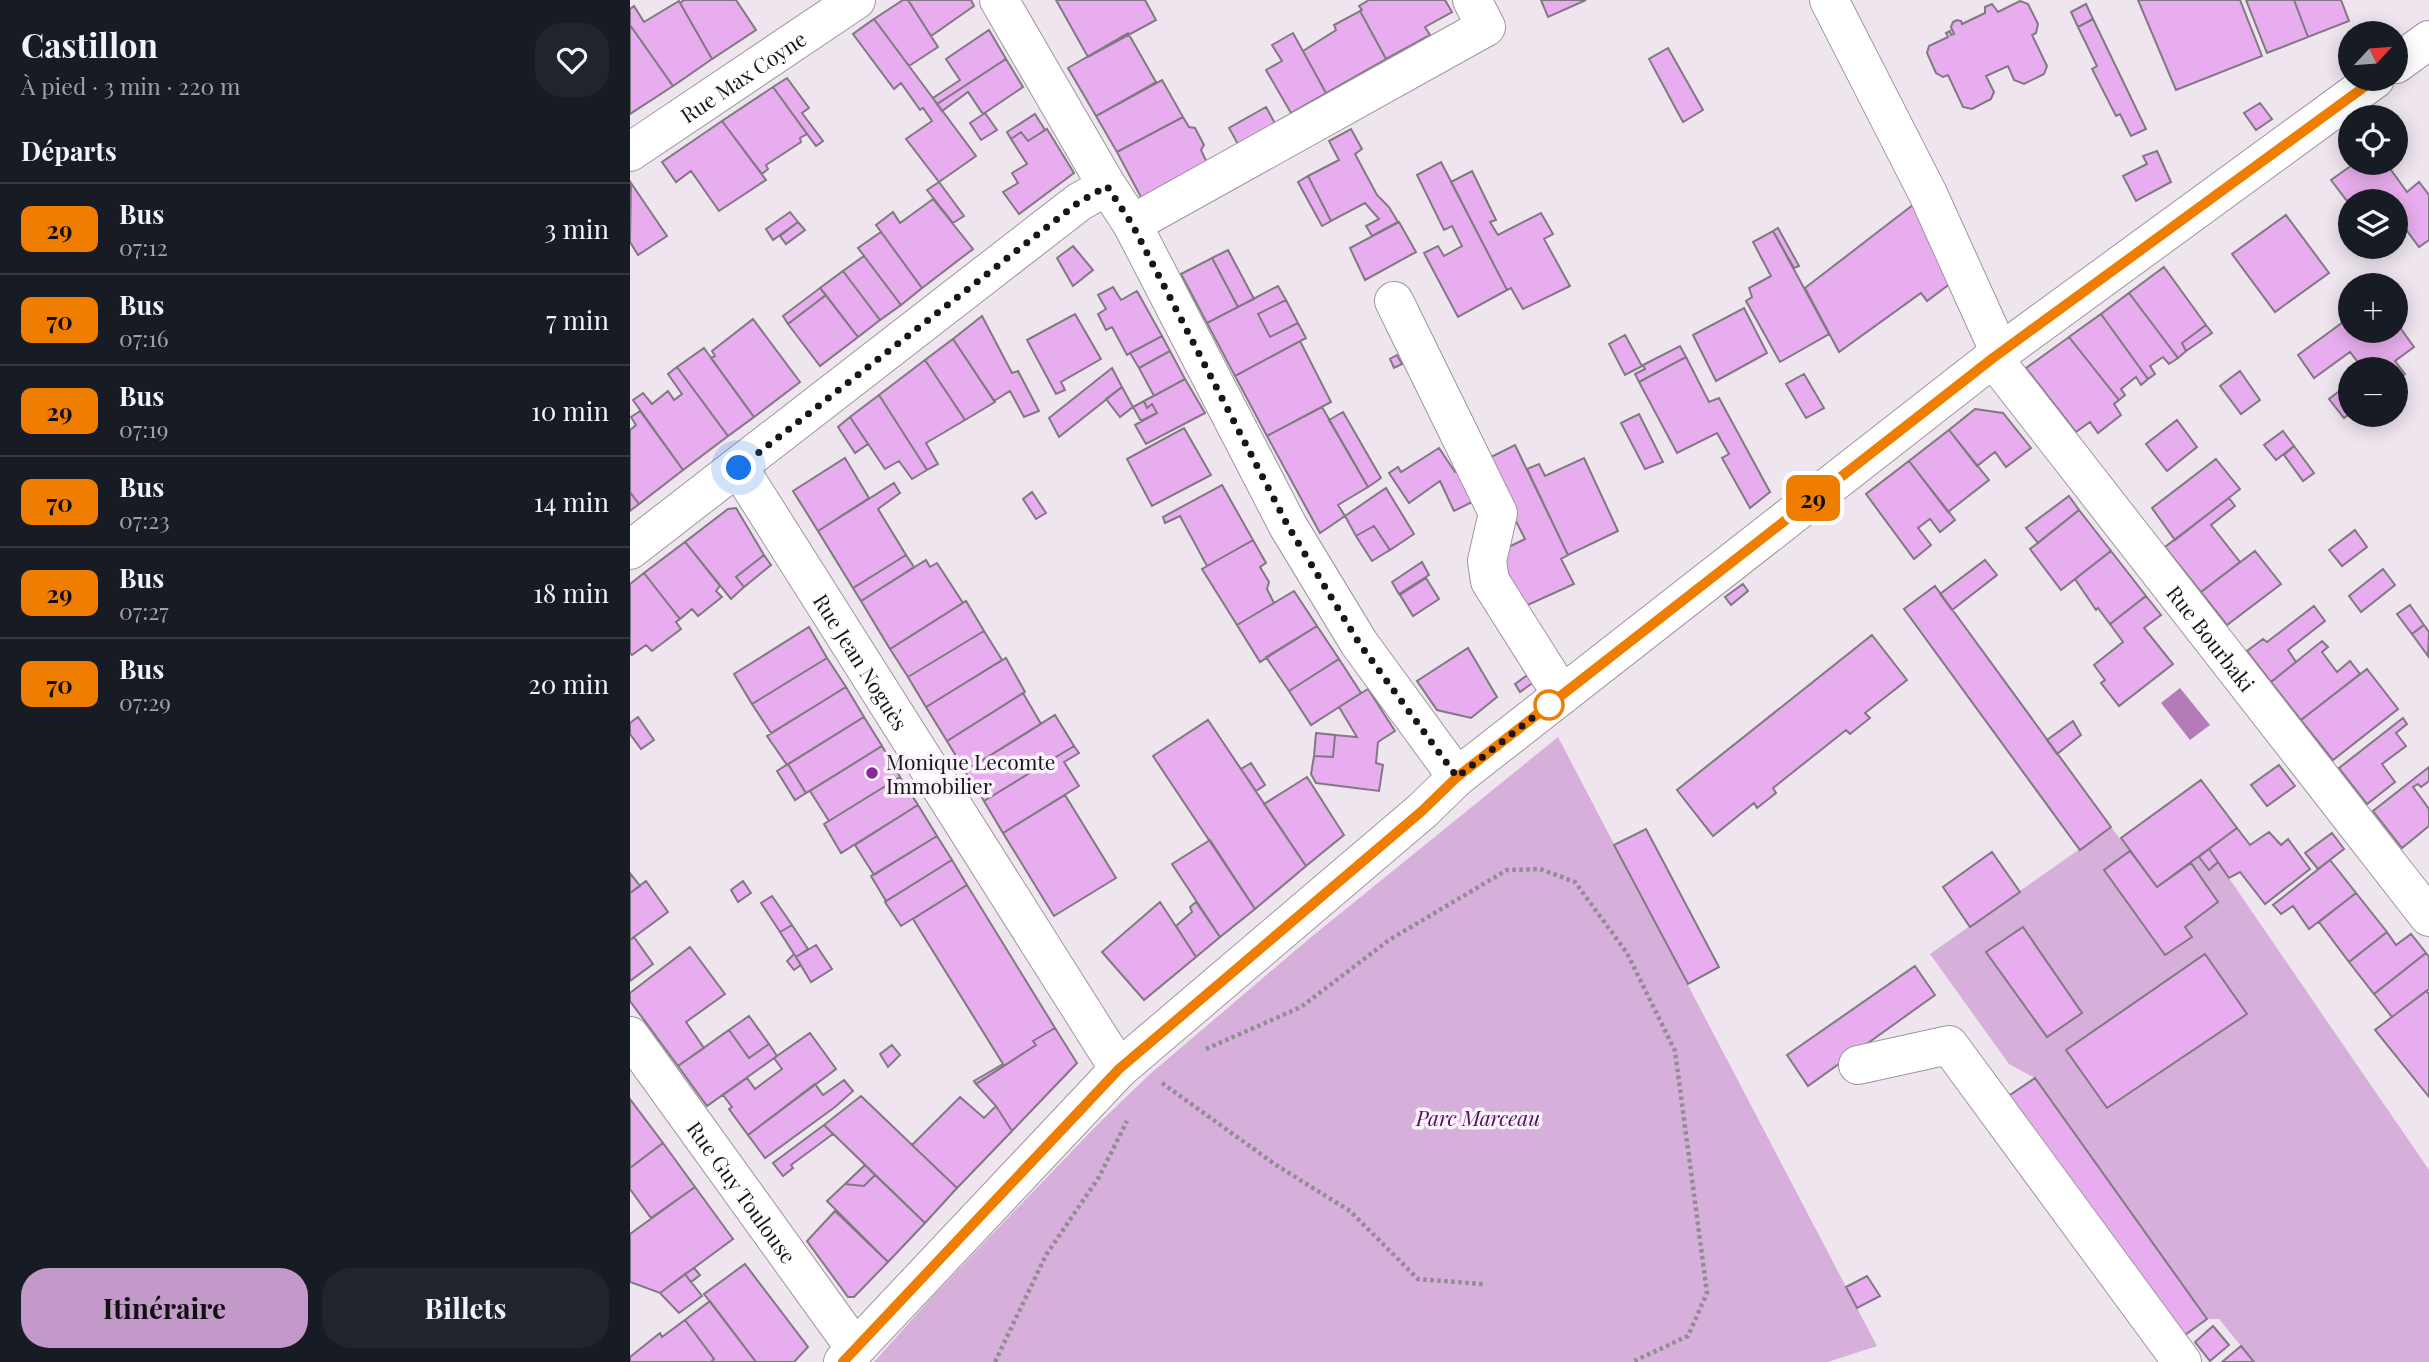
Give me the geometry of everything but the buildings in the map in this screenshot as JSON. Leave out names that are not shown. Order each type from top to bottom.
[{"type":"street","name":"Rue Max Coyne","points":[[630,152],[856,0]]},
{"type":"street","points":[[999,0],[1132,224],[1288,526],[1359,643],[1457,777]]},
{"type":"street","points":[[1132,224],[1486,27],[1472,0]]},
{"type":"street","name":"Rue Bourbaki","points":[[1829,0],[1928,194],[1997,355],[2429,917]]},
{"type":"street","points":[[2408,55],[2429,40]]},
{"type":"street","points":[[849,1355],[1119,1069],[1422,811],[1457,777],[1997,355],[2359,91]]},
{"type":"street","points":[[630,550],[1079,202],[1107,186]]},
{"type":"street","points":[[1394,301],[1498,513],[1487,561],[1490,581],[1562,695]]},
{"type":"street","name":"Rue Jean Noguès","points":[[739,468],[1119,1069]]},
{"type":"street","name":"Rue Guy Toulouse","points":[[630,1037],[849,1355]]},
{"type":"street","points":[[1858,1065],[1948,1045],[2182,1362]]},
{"type":"path","points":[[1200,1052],[1301,1007],[1389,940],[1507,870],[1540,869],[1575,882],[1627,953],[1675,1051],[1707,1293],[1688,1336],[1632,1362]]},
{"type":"path","points":[[1160,1082],[1276,1165],[1350,1211],[1418,1279],[1483,1284]]},
{"type":"path","points":[[995,1362],[1046,1255],[1099,1177],[1127,1120]]},
{"type":"green space","name":"Parc Marceau","points":[[1558,737],[1877,1346],[1828,1362],[874,1362],[933,1296],[1097,1125],[1150,1074],[1310,938]]},
{"type":"green space","points":[[2111,827],[2157,887],[2209,849],[2429,1170],[2429,1362],[2254,1362],[2219,1319],[2207,1319],[2035,1078],[2009,1064],[1930,954]]},
{"type":"shaded area","points":[[2180,688],[2210,725],[2190,740],[2161,703]]},
{"type":"bus line","name":"29","points":[[843,1362],[1119,1069],[1422,811],[1457,777],[1993,358],[2359,91]]},
{"type":"place","name":"Monique Lecomte Immobilier","points":[[872,773]]},
{"type":"route","points":[[739,468],[1079,202],[1107,186],[1132,224],[1288,526],[1359,643],[1457,777],[1549,705]]}]
